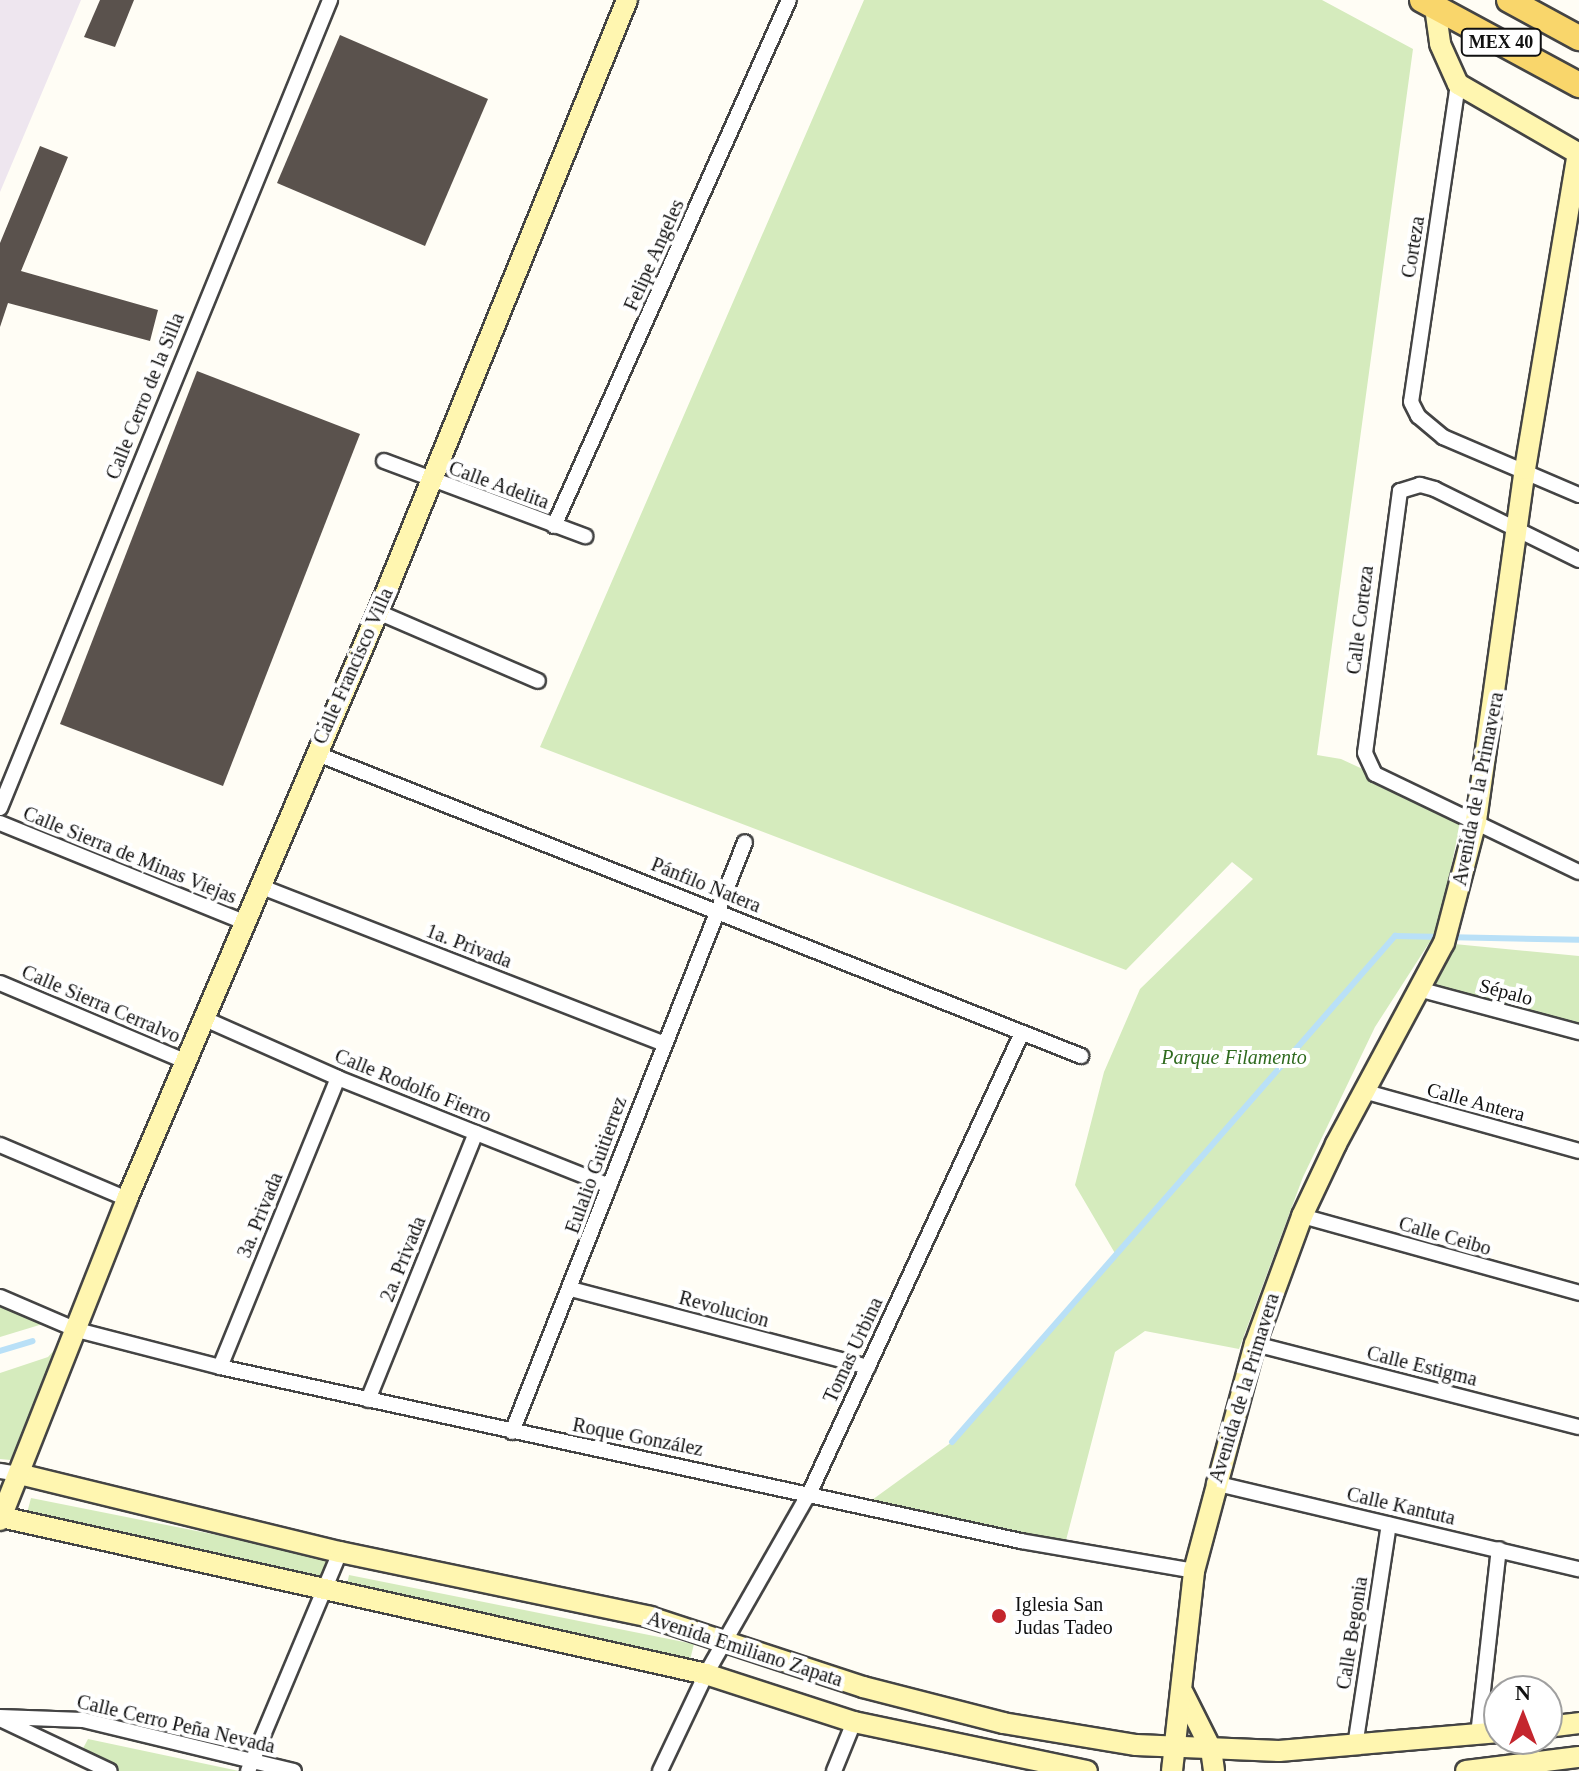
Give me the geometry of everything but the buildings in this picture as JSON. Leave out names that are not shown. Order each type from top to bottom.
[{"type":"main road","name":"MEX 40","points":[[1509,0],[1579,38]]},
{"type":"main road","name":"MEX 40","points":[[1429,3],[1579,85]]},
{"type":"street","name":"Calle Cerro de la Silla","points":[[0,808],[330,0]]},
{"type":"street","name":"Calle Francisco Villa","points":[[0,1518],[9,1472],[77,1330],[127,1199],[262,887],[315,753],[378,612],[627,0]]},
{"type":"street","name":"Felipe Angeles","points":[[554,526],[789,0]]},
{"type":"street","points":[[1429,3],[1440,44],[1458,84]]},
{"type":"street","name":"Avenida de la Primavera","points":[[1172,1771],[1172,1746],[1183,1693],[1194,1571],[1214,1483],[1255,1344],[1302,1216],[1363,1091],[1422,990],[1444,943],[1476,821],[1521,522],[1525,475],[1578,154],[1458,84]]},
{"type":"street","name":"Corteza","points":[[1458,84],[1410,386],[1418,416],[1443,437],[1525,475]]},
{"type":"street","name":"Calle Adelita","points":[[384,461],[585,536]]},
{"type":"street","points":[[1525,475],[1579,495]]},
{"type":"street","name":"Calle Corteza","points":[[1476,821],[1392,783],[1367,765],[1392,514],[1400,491],[1408,485],[1435,489],[1521,522]]},
{"type":"street","points":[[1521,522],[1579,560]]},
{"type":"street","points":[[378,612],[538,681]]},
{"type":"street","name":"Pánfilo Natera","points":[[315,753],[1021,1035],[1081,1056]]},
{"type":"street","points":[[1476,821],[1579,872]]},
{"type":"street","name":"Calle Sierra de Minas Viejas","points":[[0,823],[246,923]]},
{"type":"street","name":"Eulalio Guitierrez","points":[[512,1432],[571,1289],[662,1043],[745,842]]},
{"type":"street","name":"1a. Privada","points":[[262,887],[662,1043]]},
{"type":"street","name":"Calle Sierra Cerralvo","points":[[0,983],[187,1062]]},
{"type":"street","name":"Sépalo","points":[[1422,990],[1579,1032]]},
{"type":"street","name":"Calle Rodolfo Fierro","points":[[205,1019],[338,1078],[609,1186]]},
{"type":"street","name":"Tomas Urbina","points":[[660,1771],[706,1674],[810,1492],[1021,1035]]},
{"type":"street","name":"3a. Privada","points":[[220,1367],[338,1078]]},
{"type":"street","name":"Calle Antera","points":[[1363,1091],[1579,1151]]},
{"type":"street","name":"2a. Privada","points":[[368,1400],[476,1133]]},
{"type":"street","points":[[0,1145],[127,1199]]},
{"type":"street","name":"Calle Ceibo","points":[[1302,1216],[1579,1293]]},
{"type":"street","name":"Revolucion","points":[[571,1289],[868,1367]]},
{"type":"street","name":"Roque González","points":[[0,1297],[77,1330],[220,1367],[512,1432],[810,1492],[1021,1541],[1194,1571]]},
{"type":"street","name":"Calle Estigma","points":[[1255,1344],[1579,1427]]},
{"type":"street","name":"Avenida Emiliano Zapata","points":[[9,1472],[340,1552],[650,1617],[939,1709],[1003,1723],[1211,1749],[1355,1746],[1483,1734]]},
{"type":"street","name":"Calle Kantuta","points":[[1214,1483],[1579,1569]]},
{"type":"street","name":"Avenida Emiliano Zapata","points":[[0,1518],[706,1674],[854,1722],[1034,1767],[1087,1771]]},
{"type":"street","name":"Calle Begonia","points":[[1355,1746],[1389,1525]]},
{"type":"street","points":[[1478,1735],[1499,1549]]},
{"type":"street","points":[[250,1767],[340,1552]]},
{"type":"street","points":[[1183,1693],[1211,1749],[1214,1771]]},
{"type":"street","points":[[0,1718],[110,1771]]},
{"type":"street","name":"Calle Cerro Peña Nevada","points":[[0,1718],[83,1720],[250,1767],[294,1771]]},
{"type":"street","points":[[834,1771],[854,1722]]},
{"type":"street","points":[[1466,1771],[1579,1757]]},
{"type":"shaded area","points":[[0,0],[81,0],[0,192]]},
{"type":"green space","name":"Parque Filamento","points":[[864,0],[1322,0],[1413,49],[1317,755],[1341,759],[1462,815],[1438,929],[1375,1027],[1303,1177],[1239,1349],[1145,1331],[1115,1352],[1064,1548],[865,1505],[952,1442],[1116,1255],[1075,1185],[1104,1072],[1140,989],[1253,879],[1232,862],[1126,970],[540,747]]},
{"type":"green space","points":[[1444,943],[1579,956],[1579,1031],[1422,990]]},
{"type":"green space","points":[[0,1295],[46,1323],[0,1337]]},
{"type":"green space","points":[[69,1334],[21,1461],[0,1459],[0,1373],[48,1357]]},
{"type":"green space","points":[[31,1498],[332,1558],[320,1593],[23,1528]]},
{"type":"green space","points":[[349,1575],[694,1644],[686,1676],[344,1599]]},
{"type":"green space","points":[[88,1739],[239,1771],[111,1771],[79,1756]]},
{"type":"waterway","points":[[952,1442],[1395,936],[1579,940]]},
{"type":"waterway","points":[[0,1351],[32,1341]]},
{"type":"place","name":"Iglesia San Judas Tadeo","points":[[999,1616]]}]
